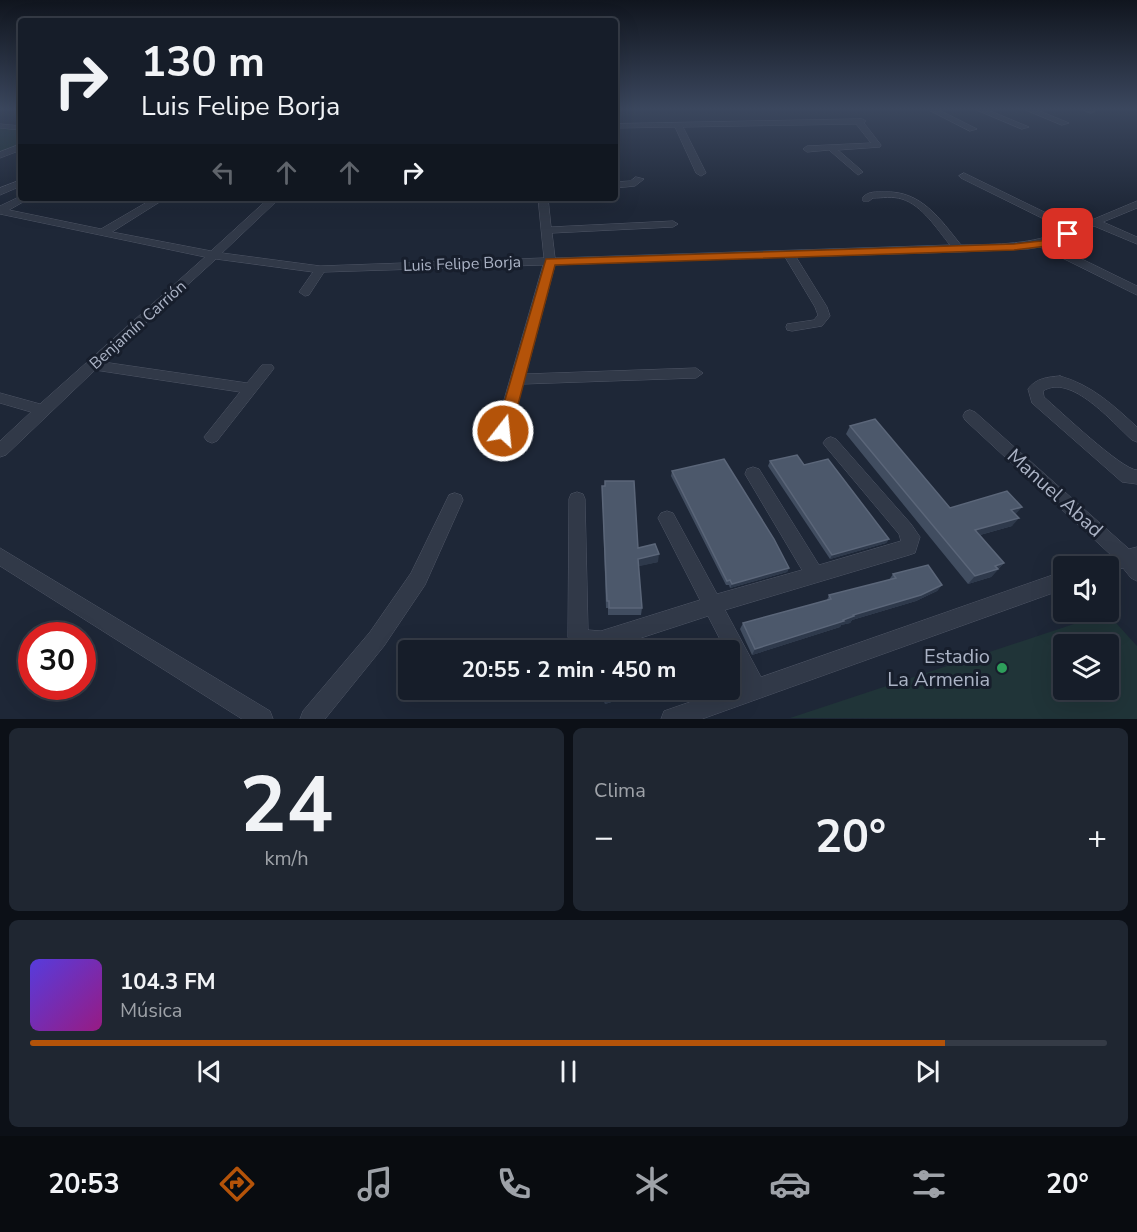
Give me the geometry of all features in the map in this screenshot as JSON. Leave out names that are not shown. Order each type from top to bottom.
[{"type":"street","points":[[686,142],[701,173]]},
{"type":"street","points":[[807,149],[877,145],[875,142]]},
{"type":"street","points":[[0,155],[18,148]]},
{"type":"street","points":[[831,148],[858,172]]},
{"type":"street","points":[[964,176],[1071,232]]},
{"type":"street","points":[[618,185],[632,184],[639,179]]},
{"type":"street","points":[[0,192],[18,184]]},
{"type":"street","points":[[866,199],[870,195],[910,198],[959,249]]},
{"type":"street","points":[[0,211],[19,201]]},
{"type":"street","points":[[104,232],[156,201]]},
{"type":"street","name":"Benjamín Carrión","points":[[0,451],[42,410],[216,255],[272,201]]},
{"type":"street","points":[[503,431],[550,262],[543,201]]},
{"type":"street","points":[[1003,201],[1071,232]]},
{"type":"street","name":"Luis Felipe Borja","points":[[0,211],[216,255],[283,266],[320,269],[959,249],[1043,244],[1137,204]]},
{"type":"street","points":[[1094,222],[1137,241]]},
{"type":"street","points":[[546,230],[673,224]]},
{"type":"street","points":[[1043,244],[1137,291]]},
{"type":"street","points":[[789,254],[821,307],[824,316],[818,323],[792,327]]},
{"type":"street","points":[[305,292],[320,269]]},
{"type":"street","points":[[92,365],[251,389]]},
{"type":"street","points":[[212,437],[267,368]]},
{"type":"street","points":[[519,379],[696,373]]},
{"type":"street","points":[[1137,436],[1080,387],[1068,381],[1048,381],[1035,389],[1037,399],[1084,441],[1128,477],[1137,477]]},
{"type":"street","points":[[0,398],[42,410]]},
{"type":"street","name":"Manuel Abad","points":[[970,416],[1133,562]]},
{"type":"street","points":[[577,499],[578,637],[583,640],[601,641],[712,605],[909,547],[910,537],[831,443]]},
{"type":"street","points":[[753,474],[815,574]]},
{"type":"street","points":[[312,719],[377,639],[418,579],[455,500]]},
{"type":"street","points":[[667,518],[756,689]]},
{"type":"street","points":[[0,556],[262,719]]},
{"type":"street","points":[[672,719],[1053,584]]},
{"type":"green space","points":[[0,142],[18,142],[18,146],[0,153]]},
{"type":"green space","name":"Estadio La Armenia","points":[[1080,622],[1115,622],[1137,646],[1137,719],[790,718]]},
{"type":"building","points":[[875,419],[950,508],[1007,491],[1022,507],[1011,510],[1019,518],[975,530],[1004,563],[995,566],[998,569],[975,576],[850,426]]},
{"type":"building","points":[[797,455],[804,465],[828,459],[889,539],[832,555],[770,461]]},
{"type":"building","points":[[724,459],[774,539],[789,568],[732,584],[730,580],[727,581],[672,471]]},
{"type":"building","points":[[605,481],[634,481],[638,548],[655,544],[659,554],[638,559],[642,608],[609,608],[602,486],[605,486]]},
{"type":"building","points":[[928,565],[942,585],[921,595],[853,615],[844,621],[755,649],[743,623],[831,599],[829,595],[896,578],[893,574]]},
{"type":"place","name":"Estadio La Armenia","points":[[1002,668]]},
{"type":"route","points":[[503,431],[550,262],[1014,247],[1043,244],[1068,234]]}]
